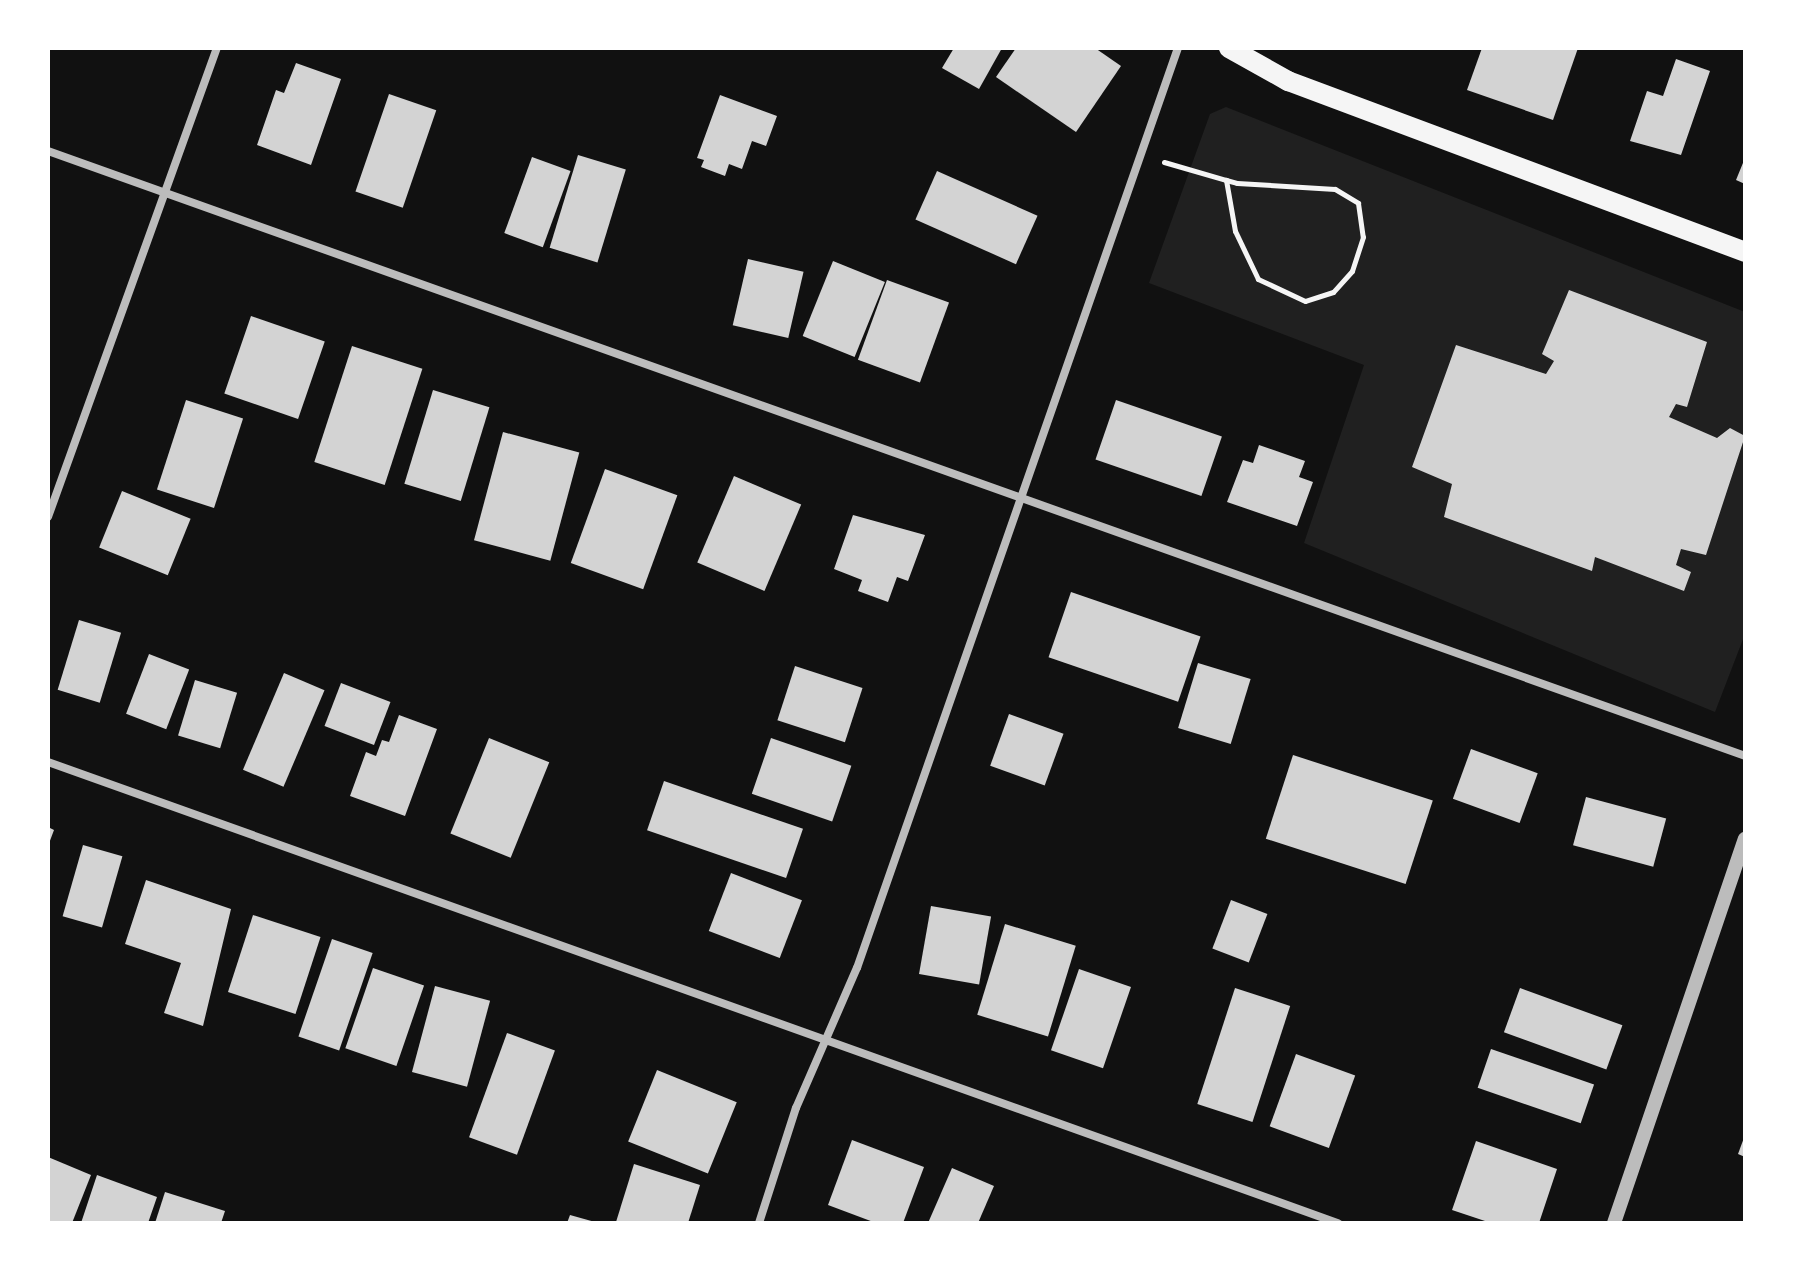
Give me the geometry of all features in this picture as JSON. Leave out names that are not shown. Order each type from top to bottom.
[{"type":"main road","points":[[1229,48],[1288,81],[1745,252]]},
{"type":"street","points":[[48,517],[217,48]]},
{"type":"street","points":[[759,1223],[825,1038],[857,968],[1178,48]]},
{"type":"street","points":[[48,151],[1023,495],[1745,756]]},
{"type":"street","points":[[48,762],[1338,1223]]},
{"type":"street","points":[[1614,1223],[1745,839]]},
{"type":"path","points":[[1140,155],[1226,180],[1335,189],[1358,203],[1363,237],[1352,271],[1333,292],[1305,301],[1258,279],[1235,231],[1226,180]]},
{"type":"shaded area","points":[[1226,107],[1745,312],[1745,634],[1715,712],[1304,543],[1364,365],[1149,283],[1210,114]]},
{"type":"building","points":[[954,48],[1002,48],[979,89],[942,68]]},
{"type":"building","points":[[1016,48],[1095,48],[1121,66],[1076,132],[996,77]]},
{"type":"building","points":[[1482,48],[1578,48],[1553,120],[1467,90]]},
{"type":"building","points":[[1676,59],[1710,71],[1681,155],[1630,141],[1647,91],[1663,96]]},
{"type":"building","points":[[296,63],[341,79],[311,165],[257,145],[276,90],[284,93]]},
{"type":"building","points":[[389,94],[436,110],[403,208],[355,191]]},
{"type":"building","points":[[720,95],[777,116],[766,146],[752,141],[742,169],[729,164],[725,176],[701,167],[704,160],[697,158]]},
{"type":"building","points":[[578,155],[626,170],[597,262],[550,248]]},
{"type":"building","points":[[532,157],[571,171],[543,247],[504,233]]},
{"type":"building","points":[[1745,158],[1745,184],[1736,180]]},
{"type":"building","points":[[937,171],[1037,216],[1016,264],[915,219]]},
{"type":"building","points":[[748,259],[804,272],[788,338],[733,325]]},
{"type":"building","points":[[833,261],[885,282],[855,357],[803,336]]},
{"type":"building","points":[[887,280],[949,303],[920,382],[858,360]]},
{"type":"building","points":[[1569,290],[1707,342],[1687,407],[1676,404],[1669,417],[1717,438],[1730,428],[1745,436],[1706,555],[1681,549],[1676,565],[1691,572],[1684,591],[1595,557],[1592,571],[1444,517],[1452,484],[1412,467],[1456,345],[1546,374],[1554,361],[1542,354]]},
{"type":"building","points":[[251,316],[325,341],[298,419],[224,394]]},
{"type":"building","points":[[352,346],[422,369],[385,485],[314,462]]},
{"type":"building","points":[[433,390],[489,407],[461,501],[404,484]]},
{"type":"building","points":[[186,400],[243,419],[214,508],[157,489]]},
{"type":"building","points":[[1116,400],[1222,436],[1201,496],[1095,460]]},
{"type":"building","points":[[503,432],[579,452],[550,561],[474,540]]},
{"type":"building","points":[[1259,445],[1305,461],[1299,477],[1313,482],[1297,526],[1227,502],[1243,460],[1253,463]]},
{"type":"building","points":[[605,469],[677,495],[643,589],[571,563]]},
{"type":"building","points":[[734,476],[801,505],[764,591],[697,563]]},
{"type":"building","points":[[122,491],[191,519],[168,575],[99,548]]},
{"type":"building","points":[[853,515],[925,535],[908,581],[897,577],[888,602],[858,591],[862,580],[834,569]]},
{"type":"building","points":[[1071,592],[1201,637],[1178,702],[1049,657]]},
{"type":"building","points":[[79,620],[121,633],[100,703],[58,690]]},
{"type":"building","points":[[149,654],[189,669],[166,729],[126,714]]},
{"type":"building","points":[[1198,663],[1251,679],[1231,744],[1178,728]]},
{"type":"building","points":[[795,666],[863,688],[845,742],[777,720]]},
{"type":"building","points":[[284,673],[325,690],[283,787],[243,770]]},
{"type":"building","points":[[195,680],[237,693],[220,748],[178,735]]},
{"type":"building","points":[[341,683],[390,702],[374,745],[325,726]]},
{"type":"building","points":[[1009,714],[1064,734],[1045,786],[990,766]]},
{"type":"building","points":[[399,715],[437,729],[405,816],[350,796],[366,752],[376,756],[382,740],[389,742]]},
{"type":"building","points":[[489,738],[549,762],[511,858],[450,833]]},
{"type":"building","points":[[771,738],[851,766],[832,821],[752,794]]},
{"type":"building","points":[[1471,749],[1538,773],[1520,823],[1453,799]]},
{"type":"building","points":[[1293,755],[1433,800],[1406,884],[1266,839]]},
{"type":"building","points":[[664,781],[803,829],[786,878],[647,830]]},
{"type":"building","points":[[1586,797],[1666,818],[1653,867],[1573,845]]},
{"type":"building","points":[[48,827],[54,830],[48,846]]},
{"type":"building","points":[[83,845],[122,856],[102,927],[63,916]]},
{"type":"building","points":[[731,873],[802,900],[780,958],[709,931]]},
{"type":"building","points":[[146,880],[231,909],[203,1026],[164,1013],[181,963],[125,944]]},
{"type":"building","points":[[1231,900],[1267,914],[1249,963],[1212,949]]},
{"type":"building","points":[[931,906],[991,917],[979,985],[919,974]]},
{"type":"building","points":[[253,915],[321,937],[295,1014],[228,992]]},
{"type":"building","points":[[1005,924],[1076,946],[1048,1036],[977,1015]]},
{"type":"building","points":[[332,939],[373,953],[339,1050],[298,1036]]},
{"type":"building","points":[[373,968],[424,986],[396,1066],[345,1048]]},
{"type":"building","points":[[1079,969],[1131,987],[1103,1068],[1051,1050]]},
{"type":"building","points":[[435,986],[490,1001],[467,1087],[412,1072]]},
{"type":"building","points":[[1235,988],[1290,1006],[1252,1122],[1197,1104]]},
{"type":"building","points":[[1520,988],[1622,1025],[1606,1069],[1504,1032]]},
{"type":"building","points":[[507,1033],[555,1050],[517,1155],[469,1137]]},
{"type":"building","points":[[1491,1049],[1594,1084],[1581,1123],[1478,1088]]},
{"type":"building","points":[[1296,1054],[1355,1076],[1329,1148],[1270,1126]]},
{"type":"building","points":[[657,1070],[737,1102],[708,1174],[628,1141]]},
{"type":"building","points":[[1745,1135],[1745,1157],[1738,1154]]},
{"type":"building","points":[[852,1140],[924,1167],[903,1223],[876,1223],[828,1205]]},
{"type":"building","points":[[1476,1141],[1557,1169],[1539,1223],[1491,1223],[1452,1210]]},
{"type":"building","points":[[48,1157],[91,1175],[72,1223],[48,1223]]},
{"type":"building","points":[[634,1164],[700,1185],[688,1223],[616,1222]]},
{"type":"building","points":[[952,1168],[994,1186],[978,1223],[928,1223]]},
{"type":"building","points":[[97,1175],[157,1197],[148,1223],[81,1223]]},
{"type":"building","points":[[165,1192],[225,1211],[221,1223],[155,1223]]},
{"type":"building","points":[[570,1215],[595,1222],[595,1223],[567,1223]]}]
